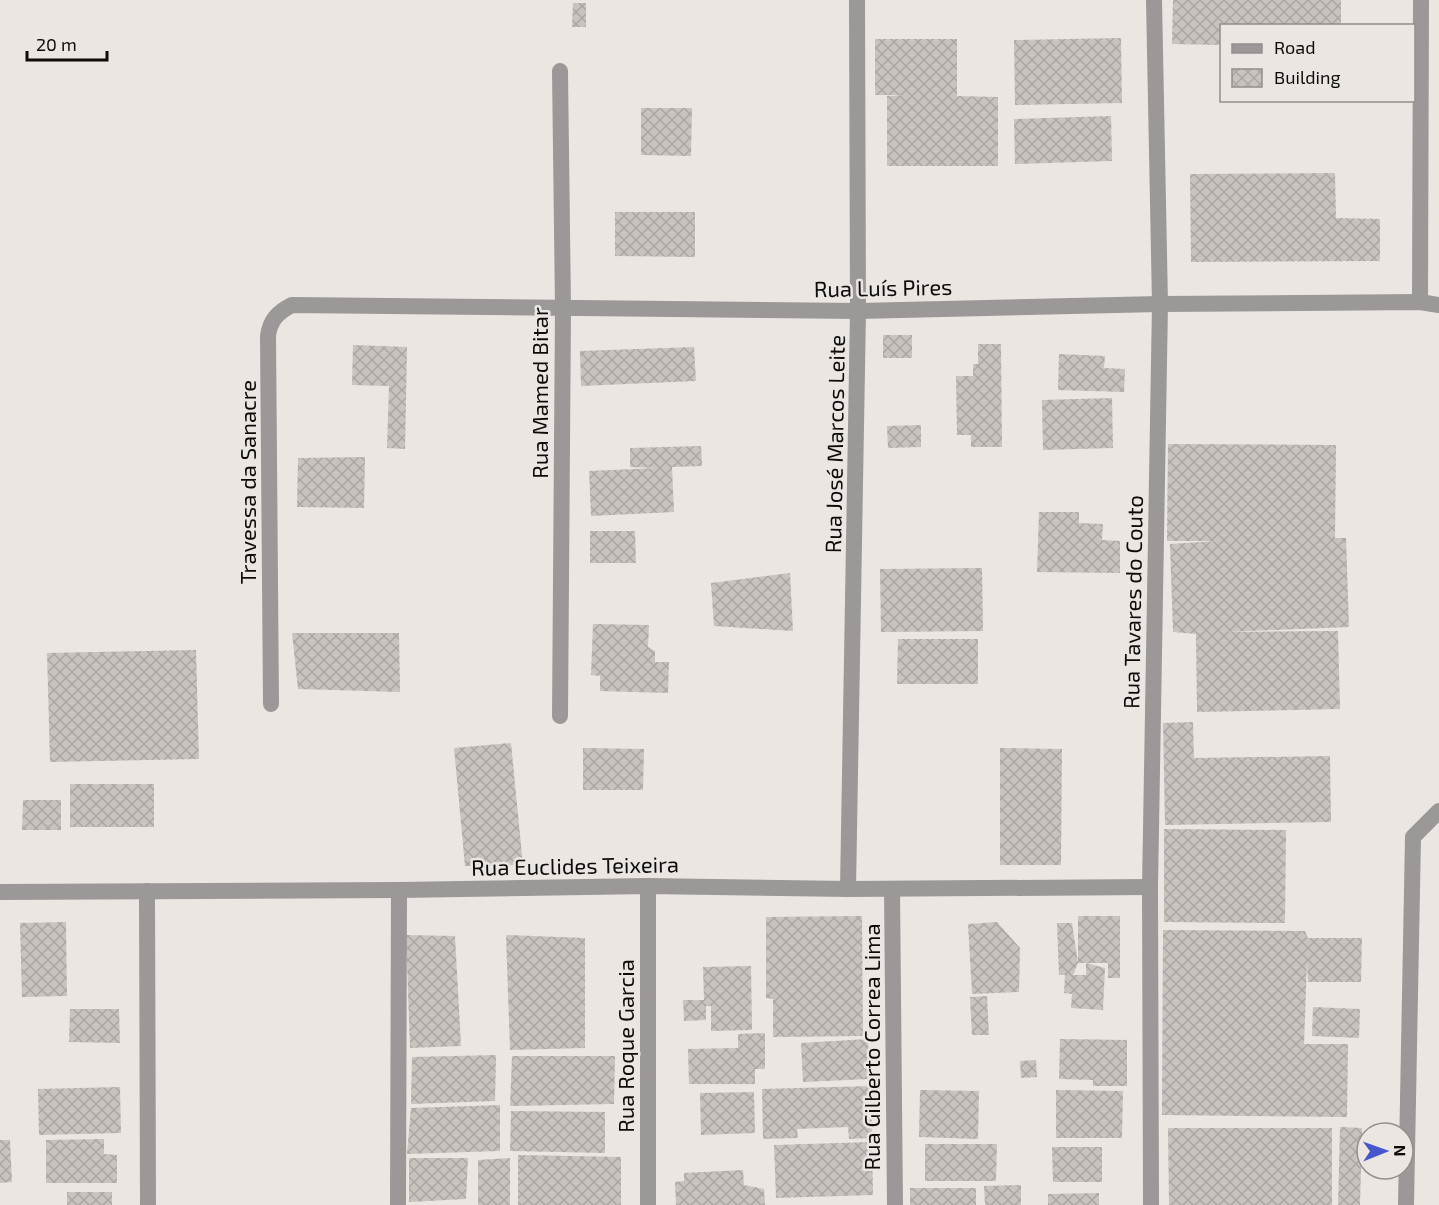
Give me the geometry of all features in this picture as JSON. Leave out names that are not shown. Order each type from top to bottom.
[{"type":"street","name":"Rua José Marcos Leite","points":[[848,889],[858,311],[857,0]]},
{"type":"street","name":"Rua Tavares do Couto","points":[[1150,1205],[1150,887],[1160,304],[1154,0]]},
{"type":"street","points":[[1420,302],[1421,0]]},
{"type":"street","name":"Rua Mamed Bitar","points":[[560,71],[562,308],[560,716]]},
{"type":"street","name":"Rua Luís Pires","points":[[327,304],[858,311],[1160,304],[1420,302],[1439,305]]},
{"type":"street","name":"Travessa da Sanacre","points":[[271,704],[269,328],[279,312],[292,305],[327,304]]},
{"type":"street","points":[[1406,1205],[1413,837],[1439,811]]},
{"type":"street","name":"Rua Euclides Teixeira","points":[[0,892],[648,886],[848,889],[1150,887]]},
{"type":"street","name":"Rua Roque Garcia","points":[[648,886],[648,1205]]},
{"type":"street","name":"Rua Gilberto Correa Lima","points":[[892,889],[895,1205]]},
{"type":"street","points":[[398,1205],[399,890]]},
{"type":"street","points":[[147,891],[148,1205]]},
{"type":"building","points":[[1173,0],[1341,0],[1341,24],[1220,24],[1220,45],[1172,44]]},
{"type":"building","points":[[573,3],[586,3],[586,27],[572,27]]},
{"type":"building","points":[[1121,38],[1122,103],[1015,105],[1014,40]]},
{"type":"building","points":[[875,39],[957,39],[957,96],[998,97],[998,166],[887,166],[887,96],[904,95],[875,95]]},
{"type":"building","points":[[641,108],[692,108],[691,156],[641,155]]},
{"type":"building","points":[[1111,116],[1112,161],[1015,164],[1014,119]]},
{"type":"building","points":[[1335,173],[1336,218],[1380,219],[1380,261],[1191,262],[1190,174]]},
{"type":"building","points":[[615,212],[695,212],[695,257],[615,256]]},
{"type":"building","points":[[883,335],[912,335],[912,358],[883,358]]},
{"type":"building","points":[[978,344],[1001,344],[1002,447],[971,447],[971,435],[957,435],[956,376],[973,376],[973,364],[978,364]]},
{"type":"building","points":[[353,345],[407,347],[405,449],[387,448],[389,386],[352,385]]},
{"type":"building","points":[[694,347],[696,381],[581,386],[580,351]]},
{"type":"building","points":[[1059,354],[1105,356],[1104,368],[1125,369],[1124,392],[1058,390]]},
{"type":"building","points":[[1112,398],[1113,448],[1043,450],[1042,400]]},
{"type":"building","points":[[921,425],[921,447],[888,448],[887,426]]},
{"type":"building","points":[[1168,444],[1336,445],[1335,538],[1346,538],[1349,627],[1225,632],[1338,631],[1340,709],[1197,712],[1196,634],[1173,632],[1170,544],[1217,541],[1167,541]]},
{"type":"building","points":[[701,446],[702,466],[672,467],[674,512],[591,516],[589,471],[657,468],[630,467],[630,448]]},
{"type":"building","points":[[365,457],[364,508],[297,507],[298,458]]},
{"type":"building","points":[[1039,512],[1079,512],[1079,523],[1103,524],[1102,540],[1120,541],[1120,573],[1037,572]]},
{"type":"building","points":[[590,531],[635,531],[636,563],[590,563]]},
{"type":"building","points":[[982,568],[983,631],[881,632],[880,569]]},
{"type":"building","points":[[790,573],[793,631],[714,626],[711,583]]},
{"type":"building","points":[[593,624],[649,625],[648,647],[655,651],[655,662],[669,662],[668,693],[600,691],[600,676],[591,675]]},
{"type":"building","points":[[292,633],[399,633],[400,692],[298,689]]},
{"type":"building","points":[[898,639],[978,639],[978,684],[897,684]]},
{"type":"building","points":[[196,650],[199,759],[50,762],[47,653]]},
{"type":"building","points":[[1193,722],[1194,758],[1330,756],[1331,822],[1165,825],[1163,723]]},
{"type":"building","points":[[511,743],[523,865],[465,866],[454,748]]},
{"type":"building","points":[[583,748],[644,749],[643,790],[583,790]]},
{"type":"building","points":[[1000,748],[1062,749],[1061,865],[1000,865]]},
{"type":"building","points":[[70,784],[154,784],[154,827],[70,827]]},
{"type":"building","points":[[23,800],[61,800],[61,830],[22,830]]},
{"type":"building","points":[[1164,829],[1286,830],[1285,923],[1164,922]]},
{"type":"building","points":[[862,916],[863,1036],[773,1037],[773,999],[766,998],[766,917]]},
{"type":"building","points":[[1078,916],[1120,916],[1120,978],[1108,978],[1108,963],[1078,963]]},
{"type":"building","points":[[66,922],[67,996],[22,997],[20,923]]},
{"type":"building","points":[[997,922],[1020,948],[1019,992],[972,994],[968,924]]},
{"type":"building","points":[[1057,923],[1072,923],[1078,963],[1073,975],[1086,975],[1086,963],[1105,968],[1103,1010],[1071,1008],[1072,994],[1064,993],[1065,975],[1059,975]]},
{"type":"building","points":[[1163,930],[1305,931],[1308,938],[1362,938],[1361,982],[1308,982],[1307,962],[1304,1044],[1348,1044],[1347,1117],[1162,1115]]},
{"type":"building","points":[[406,935],[455,936],[461,1046],[410,1048]]},
{"type":"building","points":[[506,935],[585,938],[585,1048],[510,1050]]},
{"type":"building","points":[[751,966],[752,1030],[711,1031],[711,1006],[706,1006],[706,1020],[684,1021],[683,1000],[704,1000],[703,967]]},
{"type":"building","points":[[987,996],[989,1035],[972,1035],[970,997]]},
{"type":"building","points":[[1313,1007],[1360,1009],[1359,1038],[1312,1036]]},
{"type":"building","points":[[70,1009],[119,1009],[120,1043],[69,1042]]},
{"type":"building","points":[[765,1033],[765,1069],[755,1069],[755,1084],[689,1084],[688,1049],[738,1048],[738,1034]]},
{"type":"building","points":[[868,1039],[870,1079],[803,1082],[801,1043]]},
{"type":"building","points":[[1060,1039],[1127,1040],[1127,1086],[1093,1086],[1093,1080],[1059,1079]]},
{"type":"building","points":[[496,1055],[495,1101],[411,1104],[412,1057]]},
{"type":"building","points":[[512,1056],[615,1056],[614,1104],[510,1106]]},
{"type":"building","points":[[1036,1060],[1037,1077],[1021,1078],[1020,1061]]},
{"type":"building","points":[[871,1086],[872,1138],[849,1139],[848,1127],[797,1129],[798,1138],[763,1139],[762,1089]]},
{"type":"building","points":[[120,1087],[121,1133],[39,1135],[38,1089]]},
{"type":"building","points":[[920,1090],[979,1091],[978,1139],[919,1137]]},
{"type":"building","points":[[1056,1090],[1123,1091],[1122,1138],[1056,1138]]},
{"type":"building","points":[[754,1092],[755,1133],[701,1135],[700,1093]]},
{"type":"building","points":[[500,1105],[500,1151],[407,1154],[411,1108]]},
{"type":"building","points":[[511,1111],[605,1112],[605,1153],[510,1151]]},
{"type":"building","points":[[1340,1127],[1355,1128],[1355,1181],[1361,1181],[1360,1205],[1338,1205]]},
{"type":"building","points":[[1168,1128],[1332,1128],[1332,1205],[1169,1205]]},
{"type":"building","points":[[104,1139],[104,1154],[117,1155],[117,1183],[46,1183],[46,1140]]},
{"type":"building","points":[[0,1140],[10,1140],[12,1182],[0,1183]]},
{"type":"building","points":[[872,1142],[873,1195],[776,1198],[774,1145]]},
{"type":"building","points":[[925,1144],[997,1144],[996,1181],[925,1181]]},
{"type":"building","points":[[1052,1147],[1102,1147],[1102,1182],[1053,1182]]},
{"type":"building","points":[[518,1155],[621,1157],[621,1205],[518,1205]]},
{"type":"building","points":[[409,1158],[468,1158],[466,1199],[409,1202]]},
{"type":"building","points":[[510,1158],[510,1205],[478,1205],[478,1160]]},
{"type":"building","points":[[743,1170],[744,1185],[764,1189],[765,1205],[676,1205],[675,1182],[684,1181],[684,1173]]},
{"type":"building","points":[[1021,1185],[1021,1205],[985,1205],[984,1186]]},
{"type":"building","points":[[910,1188],[976,1188],[976,1205],[910,1205]]},
{"type":"building","points":[[67,1192],[112,1192],[112,1205],[67,1205]]},
{"type":"building","points":[[1099,1193],[1099,1205],[1048,1205],[1048,1194]]}]
